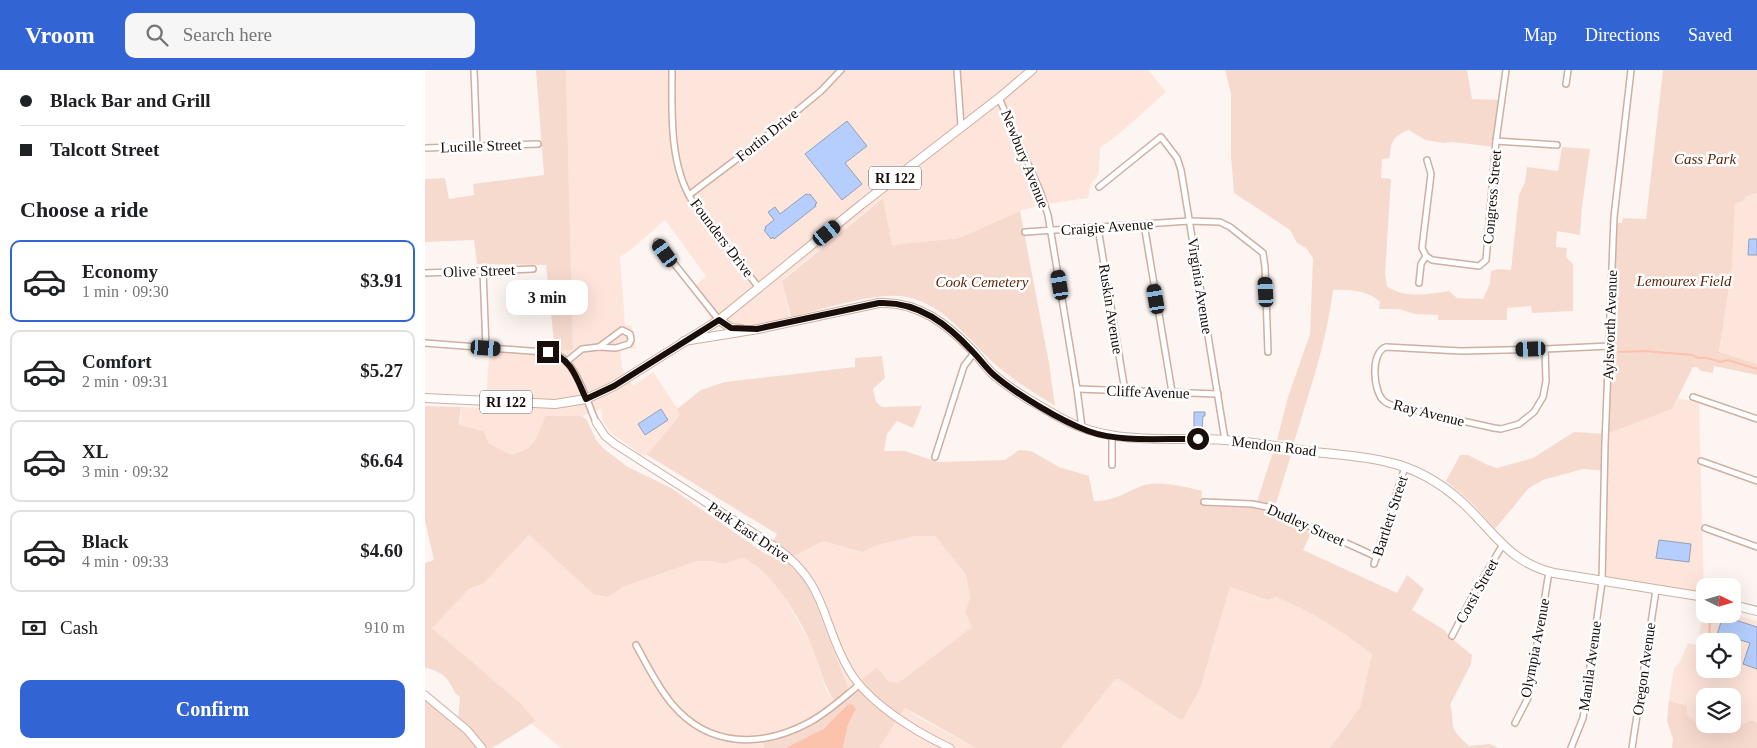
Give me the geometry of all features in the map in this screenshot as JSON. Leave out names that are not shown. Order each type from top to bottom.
[{"type":"main road","name":"RI 122","points":[[425,398],[544,404],[565,403],[586,399],[614,386],[717,321],[1032,70]]},
{"type":"main road","name":"Mendon Road","points":[[684,341],[757,329],[879,303],[899,303],[924,312],[939,321],[974,353],[994,375],[1017,392],[1062,419],[1082,428],[1112,437],[1225,440],[1387,462],[1431,478],[1447,489],[1502,546],[1524,562],[1549,572],[1696,596]]},
{"type":"main road","name":"Mendon Road","points":[[717,321],[731,328],[757,329]]},
{"type":"main road","points":[[717,321],[724,331],[729,334]]},
{"type":"main road","points":[[1741,607],[1757,612]]},
{"type":"street","points":[[474,70],[477,146]]},
{"type":"street","name":"Founders Drive","points":[[672,70],[676,153],[689,195],[759,288]]},
{"type":"street","name":"Fortin Drive","points":[[689,195],[758,143],[821,90],[841,70]]},
{"type":"street","points":[[957,70],[961,126]]},
{"type":"street","name":"Congress Street","points":[[1426,256],[1432,260],[1479,266],[1486,260],[1497,141],[1506,70]]},
{"type":"street","points":[[1566,84],[1568,70]]},
{"type":"street","name":"Aylsworth Avenue","points":[[1602,582],[1605,443],[1614,217],[1631,70]]},
{"type":"street","name":"Newbury Avenue","points":[[999,98],[1040,191],[1051,231],[1082,428]]},
{"type":"street","name":"Virginia Avenue","points":[[1099,187],[1161,138],[1179,162],[1225,440]]},
{"type":"street","points":[[1497,141],[1557,145]]},
{"type":"street","name":"Lucille Street","points":[[425,148],[538,144]]},
{"type":"street","points":[[1419,283],[1421,264],[1426,256],[1422,248],[1431,174],[1427,160]]},
{"type":"street","name":"Craigie Avenue","points":[[1025,232],[1189,221],[1222,222],[1263,253],[1268,352]]},
{"type":"street","points":[[1144,224],[1172,392]]},
{"type":"street","name":"Ruskin Avenue","points":[[1098,228],[1125,391]]},
{"type":"street","points":[[657,242],[717,321]]},
{"type":"street","name":"Olive Street","points":[[425,273],[533,269]]},
{"type":"street","points":[[483,270],[486,348]]},
{"type":"street","points":[[425,343],[545,352],[556,354],[566,362],[582,349],[625,346],[631,340],[630,334],[626,331],[618,331],[599,347]]},
{"type":"street","name":"Ray Avenue","points":[[1545,349],[1546,381],[1539,404],[1519,424],[1507,428],[1494,428],[1395,406],[1384,401],[1377,388],[1375,361],[1383,348],[1461,351],[1610,346]]},
{"type":"street","points":[[935,457],[964,366],[974,353]]},
{"type":"street","name":"Park East Drive","points":[[566,362],[573,370],[596,422],[605,436],[774,546],[797,564],[810,580],[819,597],[845,663],[859,685],[881,706],[950,748]]},
{"type":"street","name":"Cliffe Avenue","points":[[1077,389],[1218,394]]},
{"type":"street","points":[[1693,396],[1757,419]]},
{"type":"street","points":[[1112,437],[1112,465]]},
{"type":"street","points":[[1701,461],[1757,481]]},
{"type":"street","name":"Bartlett Street","points":[[1374,564],[1405,467]]},
{"type":"street","name":"Dudley Street","points":[[1204,502],[1252,504],[1267,507],[1377,557]]},
{"type":"street","points":[[1705,528],[1757,546]]},
{"type":"street","name":"Corsi Street","points":[[1452,636],[1474,593],[1502,546]]},
{"type":"street","name":"Olympia Avenue","points":[[1515,723],[1529,692],[1549,572]]},
{"type":"street","name":"Manila Avenue","points":[[1571,748],[1583,718],[1602,582]]},
{"type":"street","name":"Oregon Avenue","points":[[1632,748],[1656,590]]},
{"type":"street","points":[[636,645],[661,688],[677,710],[700,729],[729,740],[762,739],[796,729],[819,716],[859,685]]},
{"type":"street","points":[[425,695],[461,724],[482,748]]},
{"type":"shaded area","points":[[566,70],[1148,70],[1166,92],[1119,134],[1100,148],[1099,174],[1091,184],[1088,198],[1039,205],[1020,211],[959,238],[892,245],[882,198],[782,280],[791,321],[743,331],[715,326],[692,289],[706,276],[665,220],[620,257],[625,325],[631,326],[636,349],[620,348],[622,368],[633,386],[653,372],[681,414],[647,455],[643,456],[610,432],[603,421],[601,409],[582,416],[545,416],[540,435],[529,448],[510,454],[490,444],[487,437],[459,425],[461,407],[485,408],[490,349],[573,350]]},
{"type":"shaded area","points":[[1757,193],[1757,364],[1719,353],[1732,268],[1735,201]]},
{"type":"shaded area","points":[[1678,398],[1699,403],[1704,578],[1696,578],[1696,595],[1599,580],[1607,434],[1672,409]]},
{"type":"shaded area","points":[[529,535],[594,595],[601,597],[608,597],[623,587],[697,561],[711,561],[723,564],[743,558],[752,563],[769,578],[785,598],[814,650],[826,690],[835,701],[801,723],[781,731],[762,735],[764,748],[561,748],[532,724],[535,721],[432,628],[469,589],[484,583]]},
{"type":"shaded area","points":[[915,536],[935,536],[966,575],[970,598],[965,612],[972,627],[898,683],[888,681],[877,667],[849,690],[812,594],[785,561],[823,541],[862,552],[874,546]]},
{"type":"shaded area","points":[[1230,587],[1268,600],[1276,597],[1301,606],[1341,630],[1372,654],[1360,707],[1330,748],[1061,748],[1114,679],[1119,679],[1182,721],[1200,689]]},
{"type":"shaded area","points":[[1741,616],[1757,621],[1757,723],[1753,720],[1741,724],[1741,688],[1696,688],[1696,722],[1687,714],[1681,703],[1669,700],[1674,668],[1680,662],[1688,643],[1696,645],[1696,678],[1741,678],[1741,633],[1699,633],[1702,623],[1741,623]]},
{"type":"shaded area","points":[[852,704],[856,709],[848,725],[843,748],[786,748],[823,729],[847,705]]},
{"type":"shaded area","points":[[905,708],[918,717],[976,748],[879,748]]},
{"type":"green space","points":[[536,70],[566,70],[573,350],[555,351],[546,265],[477,264],[474,240],[425,242],[425,179],[445,178],[449,199],[474,195],[473,184],[544,175]]},
{"type":"green space","points":[[1225,70],[1467,70],[1472,99],[1500,100],[1495,147],[1425,140],[1409,130],[1396,137],[1392,144],[1390,158],[1382,159],[1381,178],[1391,179],[1385,274],[1387,286],[1401,293],[1417,294],[1449,291],[1457,298],[1483,299],[1490,283],[1491,271],[1497,269],[1511,270],[1519,195],[1525,182],[1527,167],[1558,171],[1562,147],[1590,149],[1580,235],[1557,231],[1556,247],[1567,248],[1566,257],[1573,264],[1573,311],[1532,313],[1531,306],[1507,308],[1507,320],[1438,320],[1438,315],[1414,314],[1399,309],[1379,309],[1380,302],[1376,298],[1364,293],[1351,290],[1333,290],[1322,348],[1294,442],[1277,440],[1288,397],[1310,334],[1313,258],[1306,248],[1297,243],[1290,230],[1234,193],[1231,156],[1231,94]]},
{"type":"green space","name":"Cass Park","points":[[1663,70],[1757,70],[1757,193],[1745,197],[1744,200],[1735,204],[1732,268],[1719,352],[1757,364],[1757,375],[1714,366],[1713,373],[1701,371],[1697,367],[1693,367],[1672,409],[1607,434],[1615,223],[1622,223],[1623,218],[1646,219]]},
{"type":"green space","name":"Cook Cemetery","points":[[883,198],[892,245],[959,238],[1020,211],[1049,363],[1055,406],[1003,371],[941,312],[928,304],[914,299],[899,296],[874,297],[791,317],[782,281]]},
{"type":"green space","points":[[882,356],[885,378],[873,389],[876,402],[882,407],[922,406],[913,428],[897,421],[887,434],[884,451],[905,451],[938,462],[1005,460],[1019,450],[1031,451],[1059,467],[1089,476],[1094,501],[1112,499],[1146,485],[1162,484],[1202,491],[1201,506],[1255,508],[1273,452],[1291,455],[1273,513],[1313,529],[1303,550],[1397,593],[1407,575],[1424,589],[1412,610],[1444,630],[1472,655],[1471,664],[1450,705],[1454,729],[1459,737],[1469,746],[1490,744],[1498,748],[1330,748],[1360,707],[1372,654],[1326,622],[1302,609],[1276,597],[1268,600],[1230,587],[1200,689],[1182,721],[1119,679],[1115,679],[1061,748],[976,748],[905,708],[879,748],[843,748],[848,725],[855,711],[847,705],[811,738],[785,748],[764,748],[762,735],[782,730],[800,722],[835,701],[825,683],[802,626],[785,599],[765,574],[743,558],[723,564],[711,561],[697,561],[623,587],[608,597],[594,595],[529,535],[484,583],[469,589],[432,628],[520,703],[536,721],[492,748],[425,748],[425,695],[458,721],[460,697],[455,693],[449,681],[443,675],[425,668],[425,563],[434,560],[425,521],[425,406],[461,407],[459,425],[483,431],[490,444],[510,454],[530,446],[537,436],[545,416],[582,416],[587,420],[596,440],[604,449],[628,467],[671,488],[767,555],[777,534],[647,455],[680,415],[677,409],[701,390],[725,382],[855,367],[855,358]],"holes":[[[915,536],[935,536],[966,575],[970,598],[965,612],[972,627],[898,683],[888,681],[877,667],[849,690],[812,594],[801,576],[785,561],[823,541],[862,552],[874,546]]]},
{"type":"green space","points":[[1574,432],[1607,434],[1605,471],[1583,469],[1543,480],[1529,488],[1495,529],[1471,502],[1446,481],[1460,455],[1468,455],[1497,468],[1533,458]]},
{"type":"green space","points":[[1669,700],[1687,706],[1687,714],[1696,722],[1696,733],[1741,733],[1741,724],[1753,720],[1757,723],[1757,748],[1672,748],[1673,739],[1667,721]]},
{"type":"building","points":[[847,121],[867,146],[845,163],[862,184],[842,200],[805,154]]},
{"type":"building","points":[[806,194],[810,194],[817,203],[815,204],[816,206],[774,239],[773,237],[771,239],[764,230],[774,220],[768,212],[775,207],[780,214]]},
{"type":"building","points":[[1749,239],[1757,239],[1757,255],[1748,255]]},
{"type":"building","points":[[661,409],[668,420],[645,435],[638,424]]},
{"type":"building","points":[[1194,412],[1205,412],[1202,431],[1194,431]]},
{"type":"building","points":[[1659,540],[1691,544],[1689,562],[1656,558]]},
{"type":"building","points":[[1741,622],[1757,627],[1757,669],[1743,664],[1750,643],[1741,640],[1741,633],[1718,633],[1721,623]]},
{"type":"waterway","points":[[1619,352],[1643,351],[1693,355],[1698,358],[1707,358],[1721,362],[1728,360],[1757,369]]},
{"type":"waterway","points":[[1709,633],[1710,623]]},
{"type":"route","points":[[548,352],[563,358],[573,370],[586,399],[604,392],[719,320],[731,328],[757,329],[879,303],[899,303],[924,312],[939,321],[954,333],[994,375],[1017,392],[1062,419],[1087,431],[1112,437],[1198,439]]},
{"type":"park label","name":"Lemourex Field","points":[[1684,281]]}]
